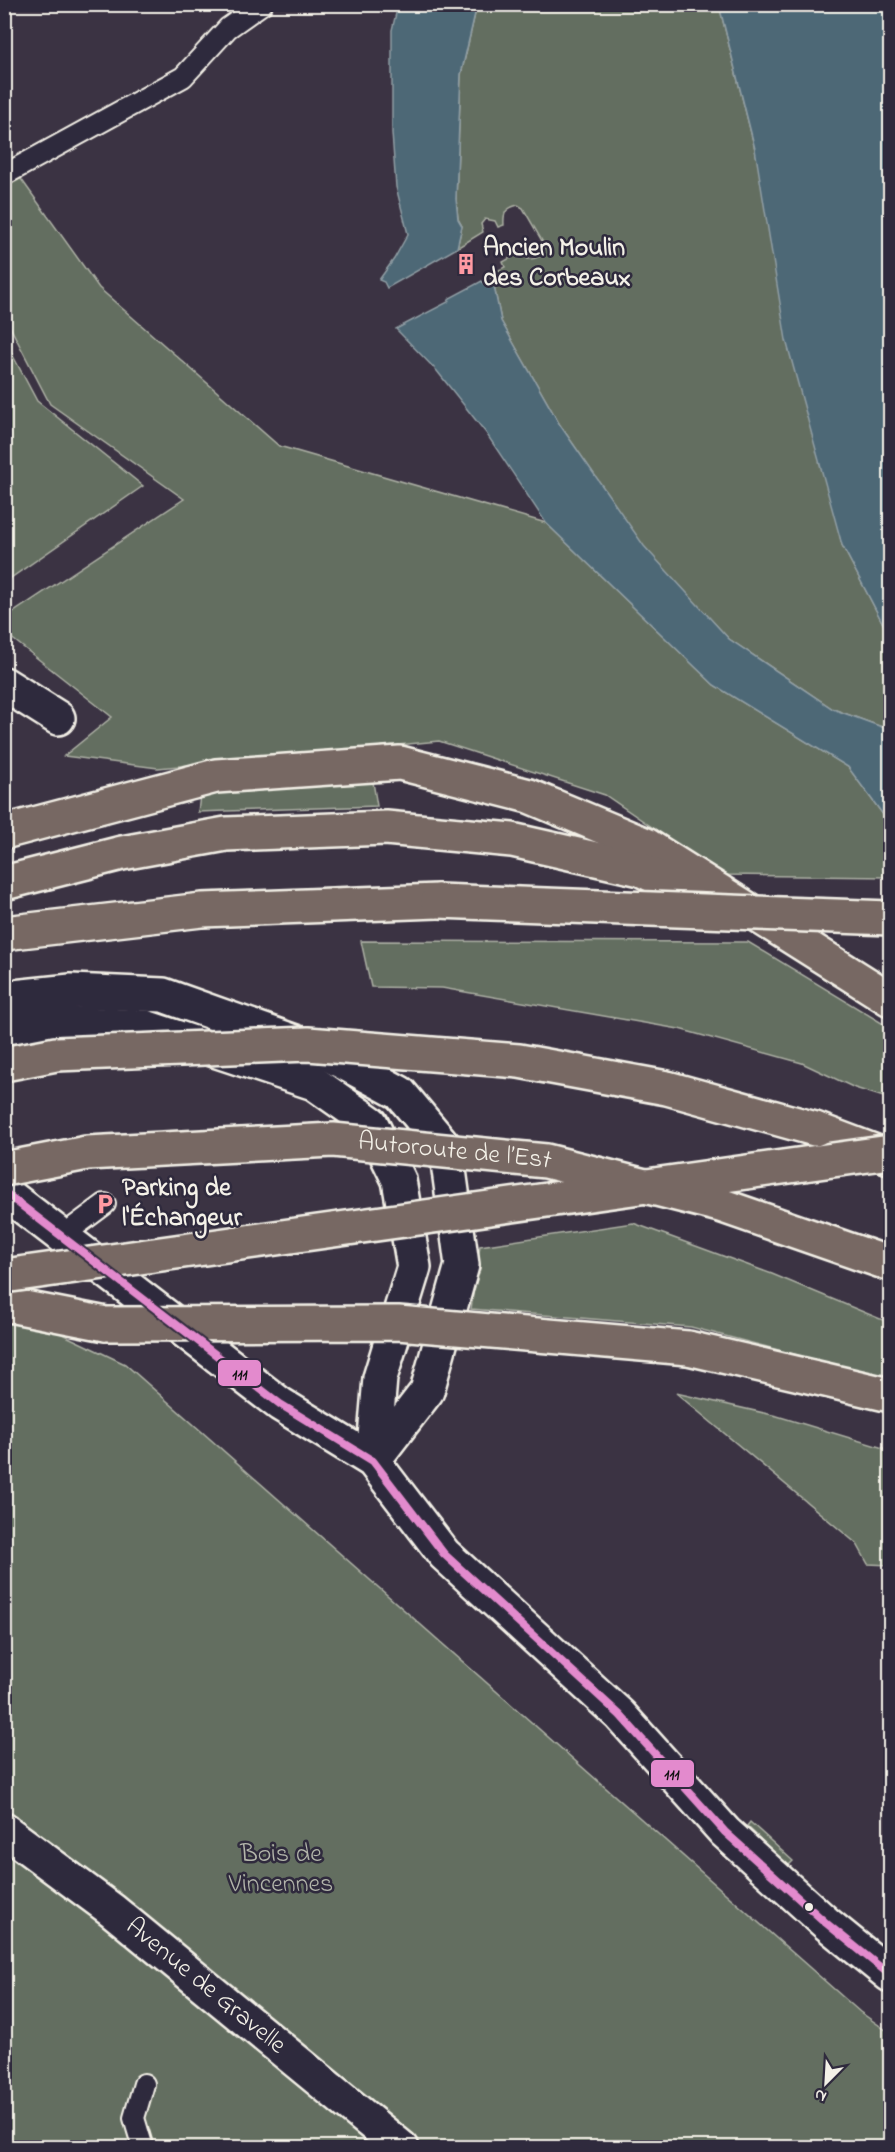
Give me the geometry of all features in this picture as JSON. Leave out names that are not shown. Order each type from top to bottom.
[{"type":"highway","points":[[4,832],[216,776],[400,763],[529,796],[646,845],[891,999]]},
{"type":"highway","points":[[4,883],[122,853],[226,834],[386,828],[512,840],[640,869],[837,967]]},
{"type":"highway","points":[[4,933],[202,910],[438,901],[891,918]]},
{"type":"highway","points":[[4,1064],[56,1054],[308,1044],[519,1061],[667,1088],[815,1129],[891,1158]]},
{"type":"highway","name":"Autoroute de l’Est","points":[[4,1169],[87,1153],[333,1140],[546,1161],[720,1205],[891,1264]]},
{"type":"highway","points":[[4,1276],[891,1152]]},
{"type":"highway","points":[[4,1304],[106,1324],[398,1323],[688,1348],[891,1395]]},
{"type":"street","points":[[4,684],[58,717]]},
{"type":"street","points":[[4,999],[71,991],[163,995],[326,1053],[400,1093],[446,1148],[462,1265],[427,1391],[373,1461]]},
{"type":"street","points":[[4,1030],[64,1023],[145,1027],[314,1083],[371,1123],[399,1180],[414,1267],[380,1378],[373,1461]]},
{"type":"street","points":[[4,1192],[280,1404],[373,1461],[444,1554],[620,1715],[725,1832],[826,1923],[891,1975]]},
{"type":"street","name":"Avenue de Gravelle","points":[[4,1830],[112,1910],[402,2148]]},
{"type":"lane","points":[[4,175],[183,77],[228,28],[262,4]]},
{"type":"lane","points":[[62,1236],[105,1204]]},
{"type":"lane","points":[[143,2148],[134,2118],[144,2084]]},
{"type":"green space","points":[[477,5],[719,5],[755,149],[842,545],[890,637],[890,730],[833,709],[729,639],[643,546],[560,425],[501,321],[493,281],[489,275],[505,267],[503,262],[521,252],[528,259],[537,258],[545,246],[523,208],[518,205],[508,209],[504,217],[504,225],[498,227],[495,221],[485,219],[481,224],[483,232],[457,248],[462,226],[458,219],[456,199],[461,75]]},
{"type":"green space","points":[[4,155],[99,288],[279,446],[546,523],[714,685],[848,767],[890,824],[890,877],[722,875],[605,795],[439,741],[158,768],[64,756],[112,717],[5,633],[5,618],[184,499],[50,404],[5,317]]},
{"type":"green space","points":[[4,339],[37,401],[143,486],[5,582]]},
{"type":"green space","points":[[372,776],[377,806],[198,812],[201,788]]},
{"type":"green space","points":[[361,941],[748,942],[890,1028],[890,1099],[855,1088],[802,1063],[679,1029],[442,988],[371,987]]},
{"type":"green space","points":[[633,1223],[772,1274],[890,1323],[890,1385],[843,1367],[691,1327],[471,1309],[480,1246]]},
{"type":"green space","name":"Bois de Vincennes","points":[[5,1307],[125,1364],[860,2012],[890,2033],[890,2147],[5,2148]]},
{"type":"green space","points":[[676,1393],[777,1416],[890,1450],[890,1565],[868,1564],[857,1544]]},
{"type":"green space","points":[[750,1822],[793,1861],[788,1866],[747,1826]]},
{"type":"water","points":[[398,5],[477,5],[461,74],[456,199],[458,219],[462,226],[457,248],[387,288],[384,282],[379,280],[408,234],[396,187],[392,133],[392,30]]},
{"type":"water","points":[[719,5],[890,5],[890,637],[842,545],[786,340],[755,149]]},
{"type":"water","points":[[482,281],[485,285],[493,281],[501,321],[560,425],[644,546],[729,639],[833,709],[890,730],[890,824],[848,767],[714,685],[546,523],[486,433],[437,371],[396,329]]},
{"type":"transit line","name":"111","points":[[4,1192],[280,1404],[373,1461],[444,1554],[620,1715],[725,1832],[826,1923],[890,1975]]},
{"type":"place","name":"Ancien Moulin des Corbeaux","points":[[466,264]]},
{"type":"place","name":"Parking de l'Échangeur","points":[[105,1204]]}]
